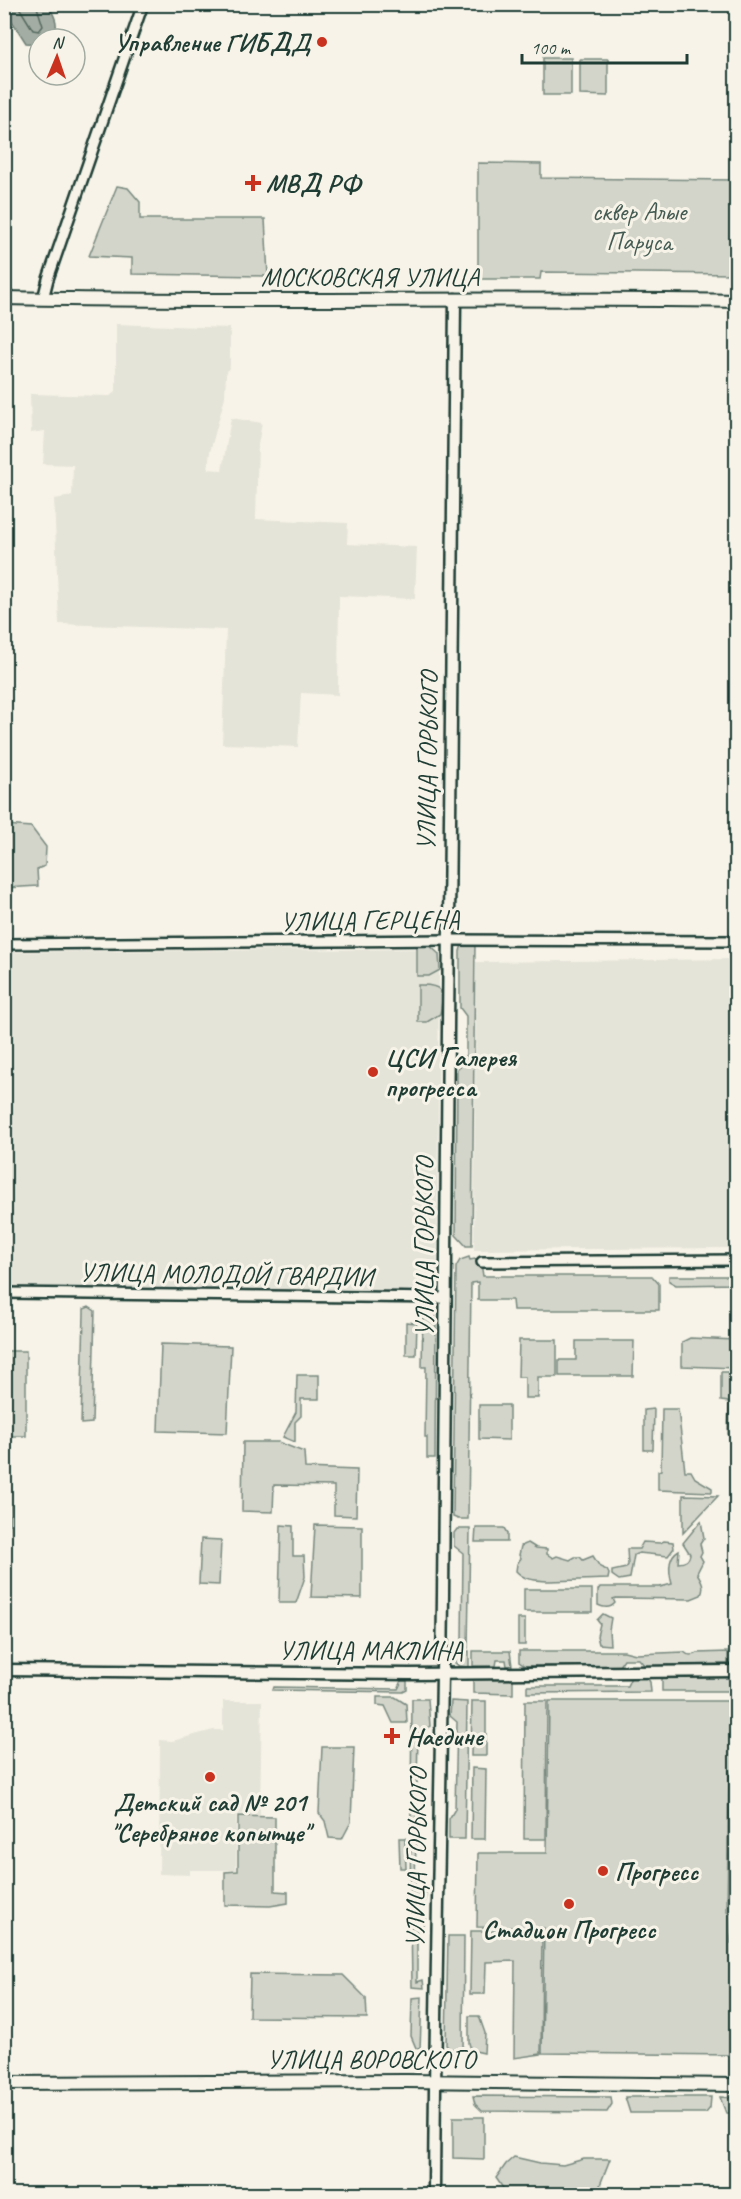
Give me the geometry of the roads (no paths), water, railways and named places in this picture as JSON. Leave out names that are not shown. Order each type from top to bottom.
[{"type":"main road","name":"МОСКОВСКАЯ УЛИЦА","points":[[4,298],[107,301],[455,299],[736,301]]},
{"type":"main road","name":"УЛИЦА ВОРОВСКОГО","points":[[4,2083],[434,2081],[736,2085]]},
{"type":"street","points":[[43,299],[143,4]]},
{"type":"street","name":"УЛИЦА ГОРЬКОГО","points":[[434,2194],[442,1673],[448,847],[455,299]]},
{"type":"street","name":"УЛИЦА ГЕРЦЕНА","points":[[4,944],[448,940],[736,941]]},
{"type":"street","points":[[482,1262],[736,1260]]},
{"type":"street","name":"УЛИЦА МОЛОДОЙ ГВАРДИИ","points":[[4,1293],[446,1298]]},
{"type":"street","name":"УЛИЦА МАКЛИНА","points":[[4,1670],[442,1673],[736,1671]]},
{"type":"water","points":[[5,4],[48,5],[53,13],[56,27],[27,27],[26,43],[5,10]]},
{"type":"place","name":"Управление ГИБДД","points":[[322,42]]},
{"type":"place","name":"МВД РФ","points":[[253,183]]},
{"type":"place","name":"ЦСИ Галерея прогресса","points":[[373,1072]]},
{"type":"place","name":"Наедине","points":[[392,1736]]},
{"type":"place","name":"Детский сад № 201 \"Серебряное копытце\"","points":[[210,1777]]},
{"type":"place","name":"Прогресс","points":[[603,1871]]},
{"type":"place","name":"Стадион Прогресс","points":[[569,1904]]},
{"type":"park label","name":"сквер Алые Паруса","points":[[639,226]]}]
